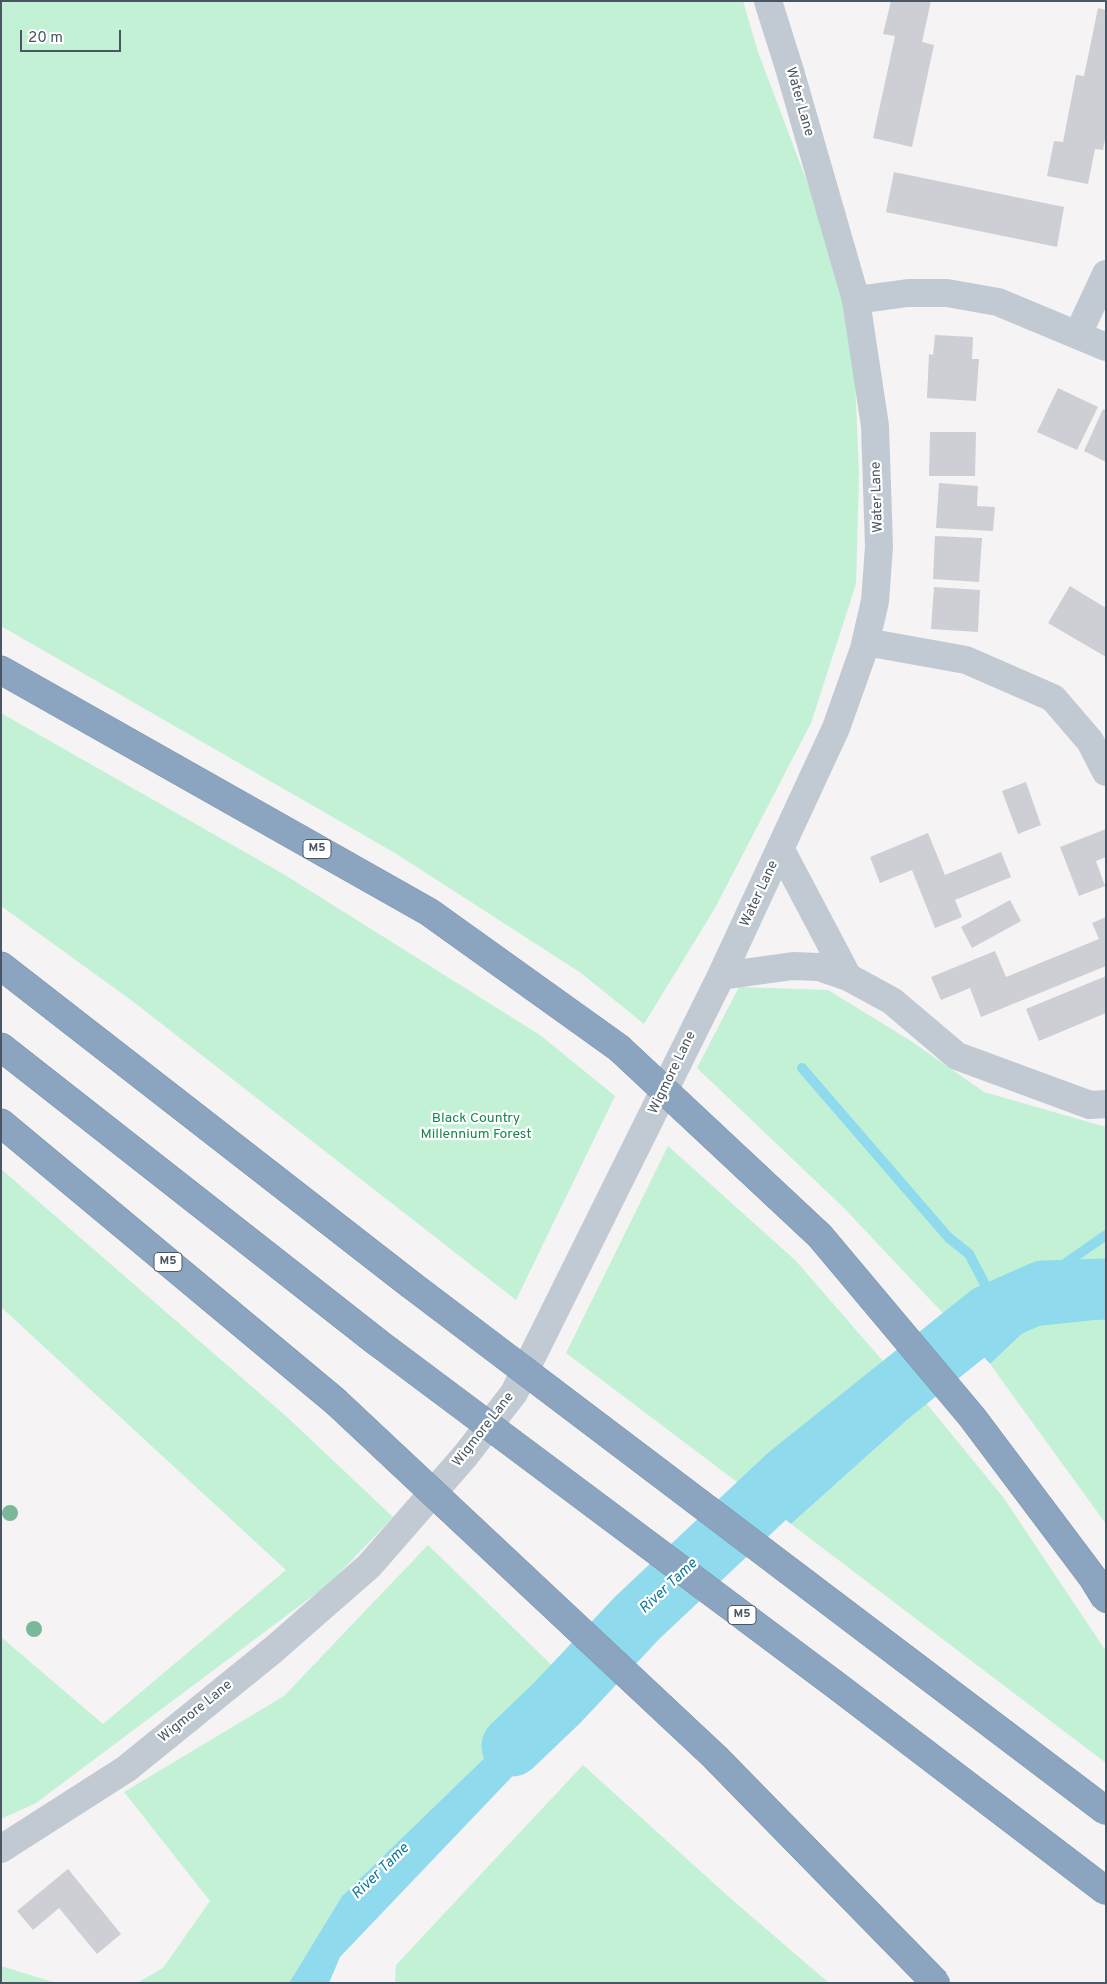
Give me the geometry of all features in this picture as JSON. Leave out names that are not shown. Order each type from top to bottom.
[{"type":"highway","name":"M5","points":[[1,670],[429,912],[619,1048],[820,1236],[972,1417],[1093,1578],[1106,1599]]},
{"type":"highway","points":[[1,966],[410,1284],[1106,1811]]},
{"type":"highway","name":"M5","points":[[1,1047],[376,1342],[837,1686],[1106,1891]]},
{"type":"highway","name":"M5","points":[[1,1123],[335,1401],[715,1757],[936,1983]]},
{"type":"street","name":"Water Lane","points":[[721,976],[836,728],[866,642],[875,601],[879,538],[875,426],[856,300],[768,1]]},
{"type":"street","points":[[1078,334],[1106,274]]},
{"type":"street","points":[[856,300],[908,293],[947,293],[998,302],[1078,334],[1106,348]]},
{"type":"street","points":[[866,642],[966,660],[1053,698],[1090,741],[1106,772]]},
{"type":"street","points":[[780,850],[848,977]]},
{"type":"street","points":[[721,976],[793,966],[819,967],[848,977],[892,1001],[957,1056],[1090,1105],[1106,1104]]},
{"type":"street","name":"Wigmore Lane","points":[[1,1849],[126,1769],[273,1650],[369,1566],[465,1456],[514,1393],[721,976]]},
{"type":"green space","points":[[1,1],[743,1],[758,52],[818,211],[845,305],[854,352],[859,474],[856,584],[811,723],[715,908],[644,1024],[581,973],[395,853],[1,626]]},
{"type":"green space","name":"Black Country Millennium Forest","points":[[1,713],[285,875],[540,1035],[615,1096],[516,1300],[131,1000],[1,906]]},
{"type":"green space","points":[[739,987],[828,990],[911,1041],[984,1092],[1106,1127],[1106,1276],[1060,1267],[989,1292],[955,1326],[844,1208],[697,1068]]},
{"type":"green space","points":[[668,1146],[796,1261],[889,1368],[745,1488],[566,1353]]},
{"type":"green space","points":[[1,1169],[287,1417],[393,1517],[330,1583],[36,1803],[1,1819],[1,1637],[103,1724],[286,1570],[1,1307]]},
{"type":"green space","points":[[1106,1319],[1106,1524],[990,1364],[1029,1327]]},
{"type":"green space","points":[[926,1403],[1003,1497],[1106,1651],[1106,1763],[791,1524]]},
{"type":"green space","points":[[428,1545],[566,1679],[342,1896],[289,1983],[137,1983],[163,1968],[210,1901],[124,1792],[284,1696]]},
{"type":"green space","points":[[583,1765],[730,1898],[829,1983],[395,1983],[396,1965]]},
{"type":"green space","points":[[1,1966],[56,1983],[1,1983]]},
{"type":"water","points":[[1060,1267],[1106,1276],[1106,1319],[1029,1327],[990,1364],[955,1326],[989,1292]]},
{"type":"water","points":[[889,1368],[926,1403],[791,1524],[745,1488]]},
{"type":"water","points":[[566,1679],[587,1698],[340,1957],[329,1983],[289,1983],[342,1896]]},
{"type":"pier","points":[[953,1324],[992,1367],[988,1366],[953,1328]]},
{"type":"pier","points":[[743,1486],[793,1526],[789,1526],[744,1490]]},
{"type":"building","points":[[891,1],[931,1],[922,42],[934,45],[912,147],[873,138],[895,36],[883,34]]},
{"type":"building","points":[[1098,8],[1106,10],[1106,134],[1103,150],[1095,149],[1088,184],[1047,176],[1054,141],[1063,142],[1076,75],[1084,76]]},
{"type":"building","points":[[894,172],[1064,207],[1057,247],[886,212]]},
{"type":"building","points":[[935,335],[973,337],[972,359],[979,359],[976,401],[927,398],[929,354],[933,355]]},
{"type":"building","points":[[1058,388],[1098,407],[1077,450],[1037,432]]},
{"type":"building","points":[[1103,409],[1106,410],[1106,462],[1084,451]]},
{"type":"building","points":[[930,432],[976,432],[975,476],[929,476]]},
{"type":"building","points":[[939,483],[978,486],[977,506],[995,507],[993,531],[936,528]]},
{"type":"building","points":[[935,536],[982,538],[979,582],[933,579]]},
{"type":"building","points":[[1070,586],[1106,608],[1106,657],[1048,623]]},
{"type":"building","points":[[934,587],[980,590],[978,632],[931,629]]},
{"type":"building","points":[[1026,782],[1041,825],[1018,834],[1002,791]]},
{"type":"building","points":[[1106,829],[1106,857],[1096,861],[1105,886],[1079,896],[1060,847]]},
{"type":"building","points":[[928,833],[945,875],[1001,852],[1011,877],[955,900],[962,917],[935,928],[912,870],[880,883],[870,857]]},
{"type":"building","points":[[1010,900],[1021,921],[972,948],[961,927]]},
{"type":"building","points":[[1106,917],[1106,966],[981,1017],[970,988],[941,1000],[931,977],[995,951],[1006,977],[1099,939],[1092,923]]},
{"type":"building","points":[[1106,976],[1106,1013],[1039,1041],[1026,1009]]},
{"type":"building","points":[[68,1869],[121,1934],[97,1954],[59,1908],[33,1930],[17,1911]]},
{"type":"waterway","points":[[802,1068],[948,1237],[969,1254],[989,1292],[989,1305]]},
{"type":"waterway","points":[[1052,1278],[1060,1267],[1106,1235]]},
{"type":"waterway","name":"River Tame","points":[[512,1746],[557,1703],[637,1618],[789,1475],[989,1315],[1043,1291],[1106,1289]]}]
